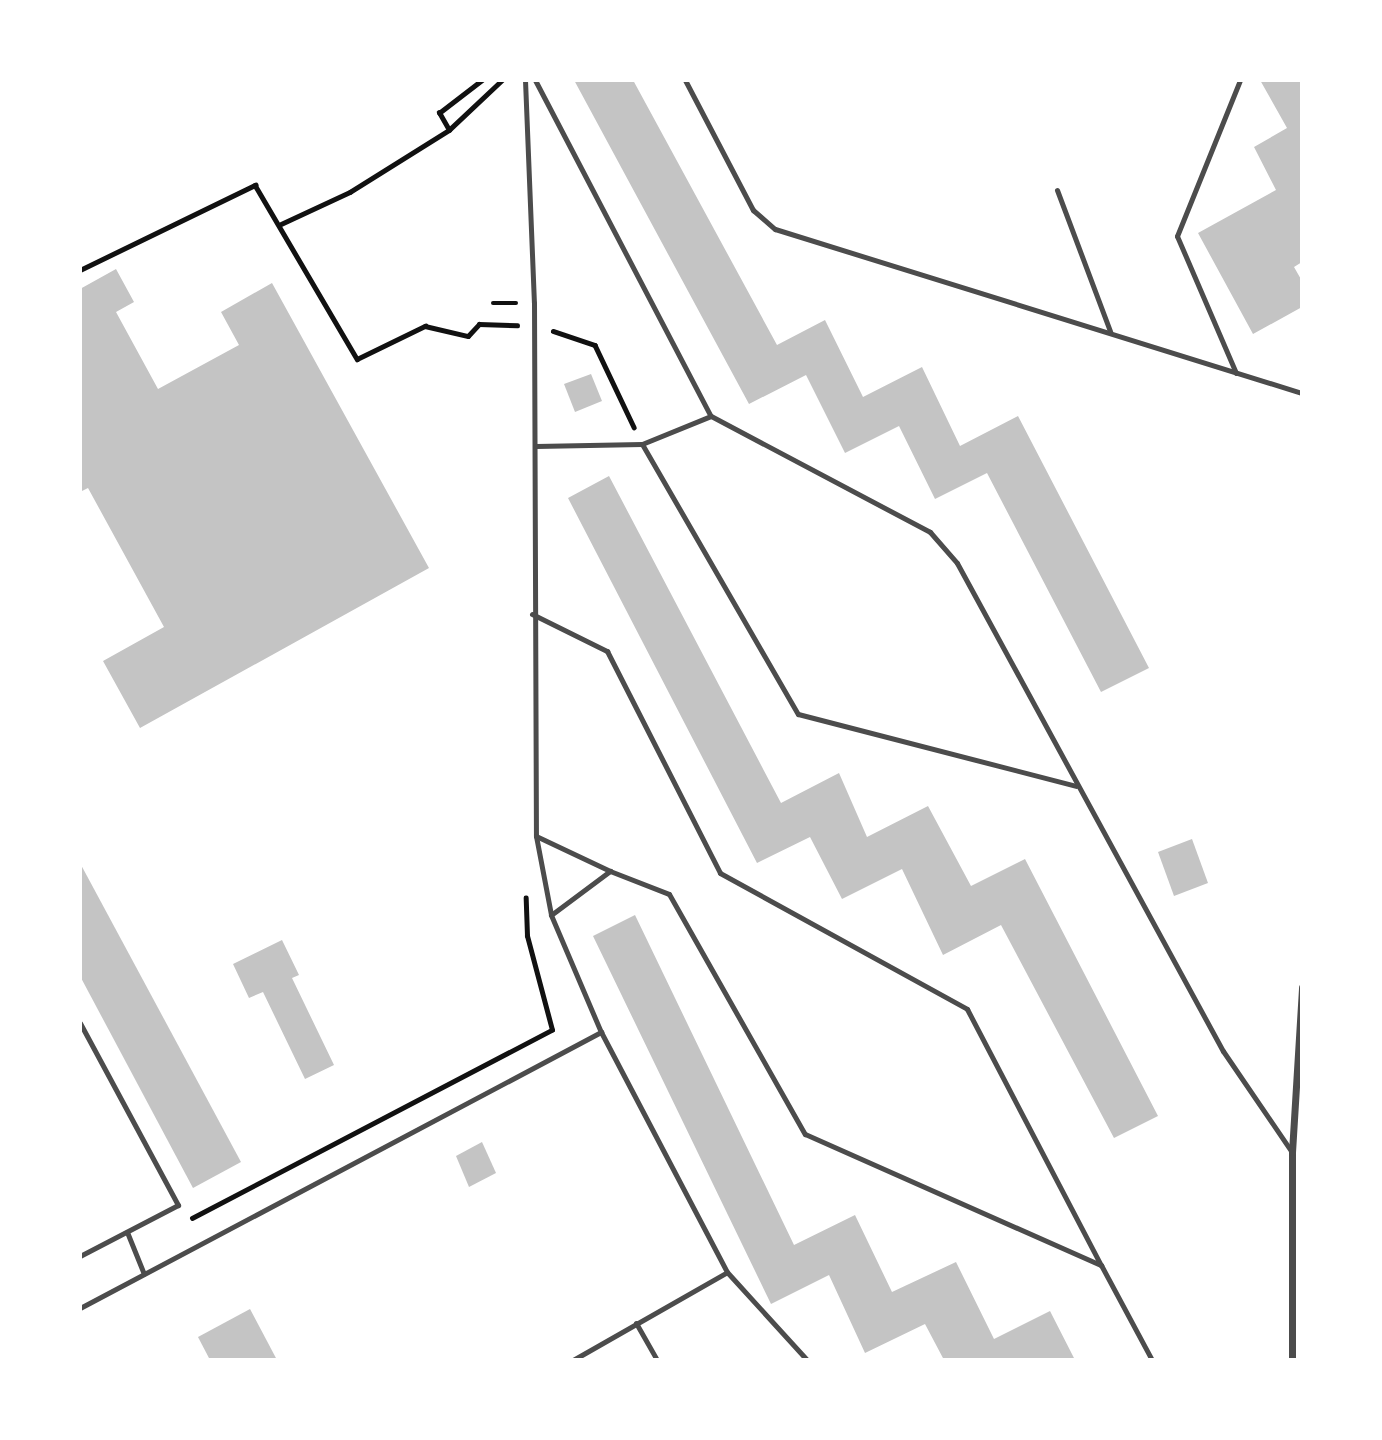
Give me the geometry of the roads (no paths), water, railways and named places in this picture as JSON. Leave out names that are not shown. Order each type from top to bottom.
[{"type":"street","points":[[1292,1360],[1292,1152],[1301,987]]},
{"type":"lane","points":[[525,80],[536,446],[532,614],[536,836],[551,915],[601,1032],[727,1272],[807,1360]]},
{"type":"lane","points":[[535,80],[711,416],[930,532],[957,563],[1076,786],[1223,1051],[1292,1152]]},
{"type":"lane","points":[[685,80],[752,210],[775,229],[1301,393]]},
{"type":"lane","points":[[1236,373],[1177,236],[1240,80]]},
{"type":"lane","points":[[1057,190],[1110,332]]},
{"type":"lane","points":[[536,446],[642,444],[711,416]]},
{"type":"lane","points":[[642,444],[799,714],[1076,786]]},
{"type":"lane","points":[[532,614],[607,651],[720,873],[967,1009],[1152,1360]]},
{"type":"lane","points":[[536,836],[610,871],[669,894],[805,1134],[1101,1265]]},
{"type":"lane","points":[[551,915],[610,871]]},
{"type":"lane","points":[[80,1023],[178,1205],[80,1256]]},
{"type":"lane","points":[[80,1308],[601,1032]]},
{"type":"lane","points":[[127,1232],[144,1274]]},
{"type":"lane","points":[[573,1360],[727,1272]]},
{"type":"lane","points":[[636,1324],[657,1360]]}]
